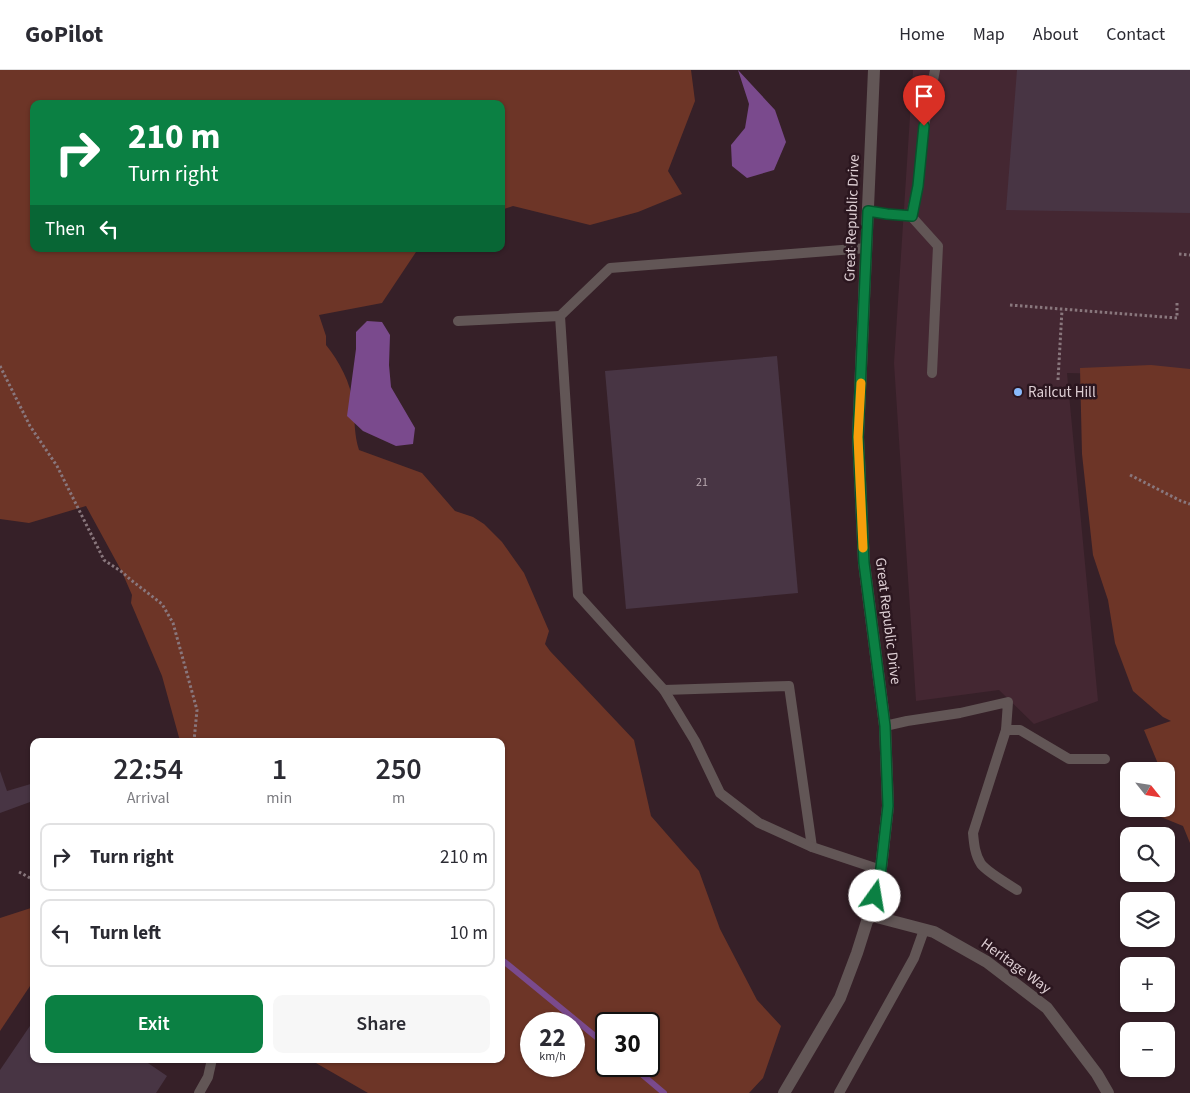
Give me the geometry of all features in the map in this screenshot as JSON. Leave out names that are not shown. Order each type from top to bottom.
[{"type":"street","name":"Great Republic Drive","points":[[784,1093],[840,998],[870,915],[880,877],[888,806],[885,726],[864,563],[858,437],[874,70]]},
{"type":"street","name":"Heritage Way","points":[[870,915],[934,932],[987,962],[1046,1008],[1098,1074],[1108,1093]]},
{"type":"lane","points":[[912,216],[918,186],[924,126],[935,70]]},
{"type":"lane","points":[[868,211],[912,216],[938,246],[932,373]]},
{"type":"lane","points":[[458,321],[560,316],[610,268],[867,248]]},
{"type":"lane","points":[[560,316],[578,595],[664,690],[695,742],[720,793],[759,823],[812,847],[881,870]]},
{"type":"lane","points":[[664,690],[789,686],[812,847]]},
{"type":"lane","points":[[885,726],[960,713],[1008,702],[1006,730],[973,834],[974,847],[982,865],[1017,890]]},
{"type":"lane","points":[[1006,730],[1020,730],[1069,759],[1105,759]]},
{"type":"lane","points":[[840,1093],[914,958],[924,930]]},
{"type":"lane","points":[[199,1093],[208,1077],[211,1063]]},
{"type":"path","points":[[1179,254],[1190,255]]},
{"type":"path","points":[[1010,305],[1177,318],[1177,301]]},
{"type":"path","points":[[1058,380],[1062,310]]},
{"type":"path","points":[[0,366],[30,426],[57,466],[104,560],[162,604],[173,623],[197,710],[194,738]]},
{"type":"path","points":[[1130,474],[1190,504]]},
{"type":"path","points":[[19,872],[30,878]]},
{"type":"shaded area","points":[[0,70],[691,70],[695,101],[668,171],[682,194],[638,212],[590,225],[513,206],[505,209],[505,100],[30,100],[30,252],[416,252],[382,303],[319,315],[326,336],[326,345],[340,365],[350,388],[359,450],[422,473],[455,511],[473,517],[484,524],[502,542],[524,573],[549,631],[545,644],[634,740],[651,816],[699,871],[720,929],[757,1000],[781,1026],[763,1078],[749,1093],[368,1093],[316,1063],[505,1063],[505,738],[179,738],[162,676],[131,603],[132,595],[122,572],[86,506],[29,523],[0,519]]},
{"type":"shaded area","points":[[738,70],[775,110],[786,142],[774,170],[747,178],[732,166],[731,145],[745,128],[749,104]]},
{"type":"shaded area","points":[[913,70],[1190,70],[1190,376],[1067,373],[1098,701],[1034,724],[999,690],[916,701],[894,363]]},
{"type":"shaded area","points":[[367,321],[382,322],[390,335],[389,365],[391,387],[415,428],[413,444],[396,446],[363,431],[347,416],[356,349],[356,332]]},
{"type":"shaded area","points":[[1151,365],[1190,369],[1190,843],[1183,826],[1163,818],[1175,818],[1175,762],[1157,762],[1144,730],[1171,721],[1163,717],[1133,691],[1115,643],[1108,600],[1093,555],[1082,454],[1080,368]]},
{"type":"shaded area","points":[[30,908],[30,986],[0,1031],[0,918]]},
{"type":"building","points":[[1017,70],[1190,70],[1190,213],[1006,210]]},
{"type":"building","points":[[777,356],[798,593],[626,609],[605,371]]},
{"type":"building","points":[[0,771],[7,791],[30,784],[30,802],[0,813]]},
{"type":"building","points":[[30,1026],[30,1063],[148,1063],[167,1076],[156,1093],[0,1093],[0,1070]]},
{"type":"waterway","points":[[505,962],[595,1036]]},
{"type":"waterway","points":[[645,1077],[664,1093]]},
{"type":"slow traffic","points":[[861,383],[858,437],[863,548]]},
{"type":"place","name":"Railcut Hill","points":[[1018,392]]},
{"type":"route","points":[[875,896],[880,877],[888,806],[885,726],[864,563],[858,437],[868,211],[912,216],[918,186],[924,126]]}]
